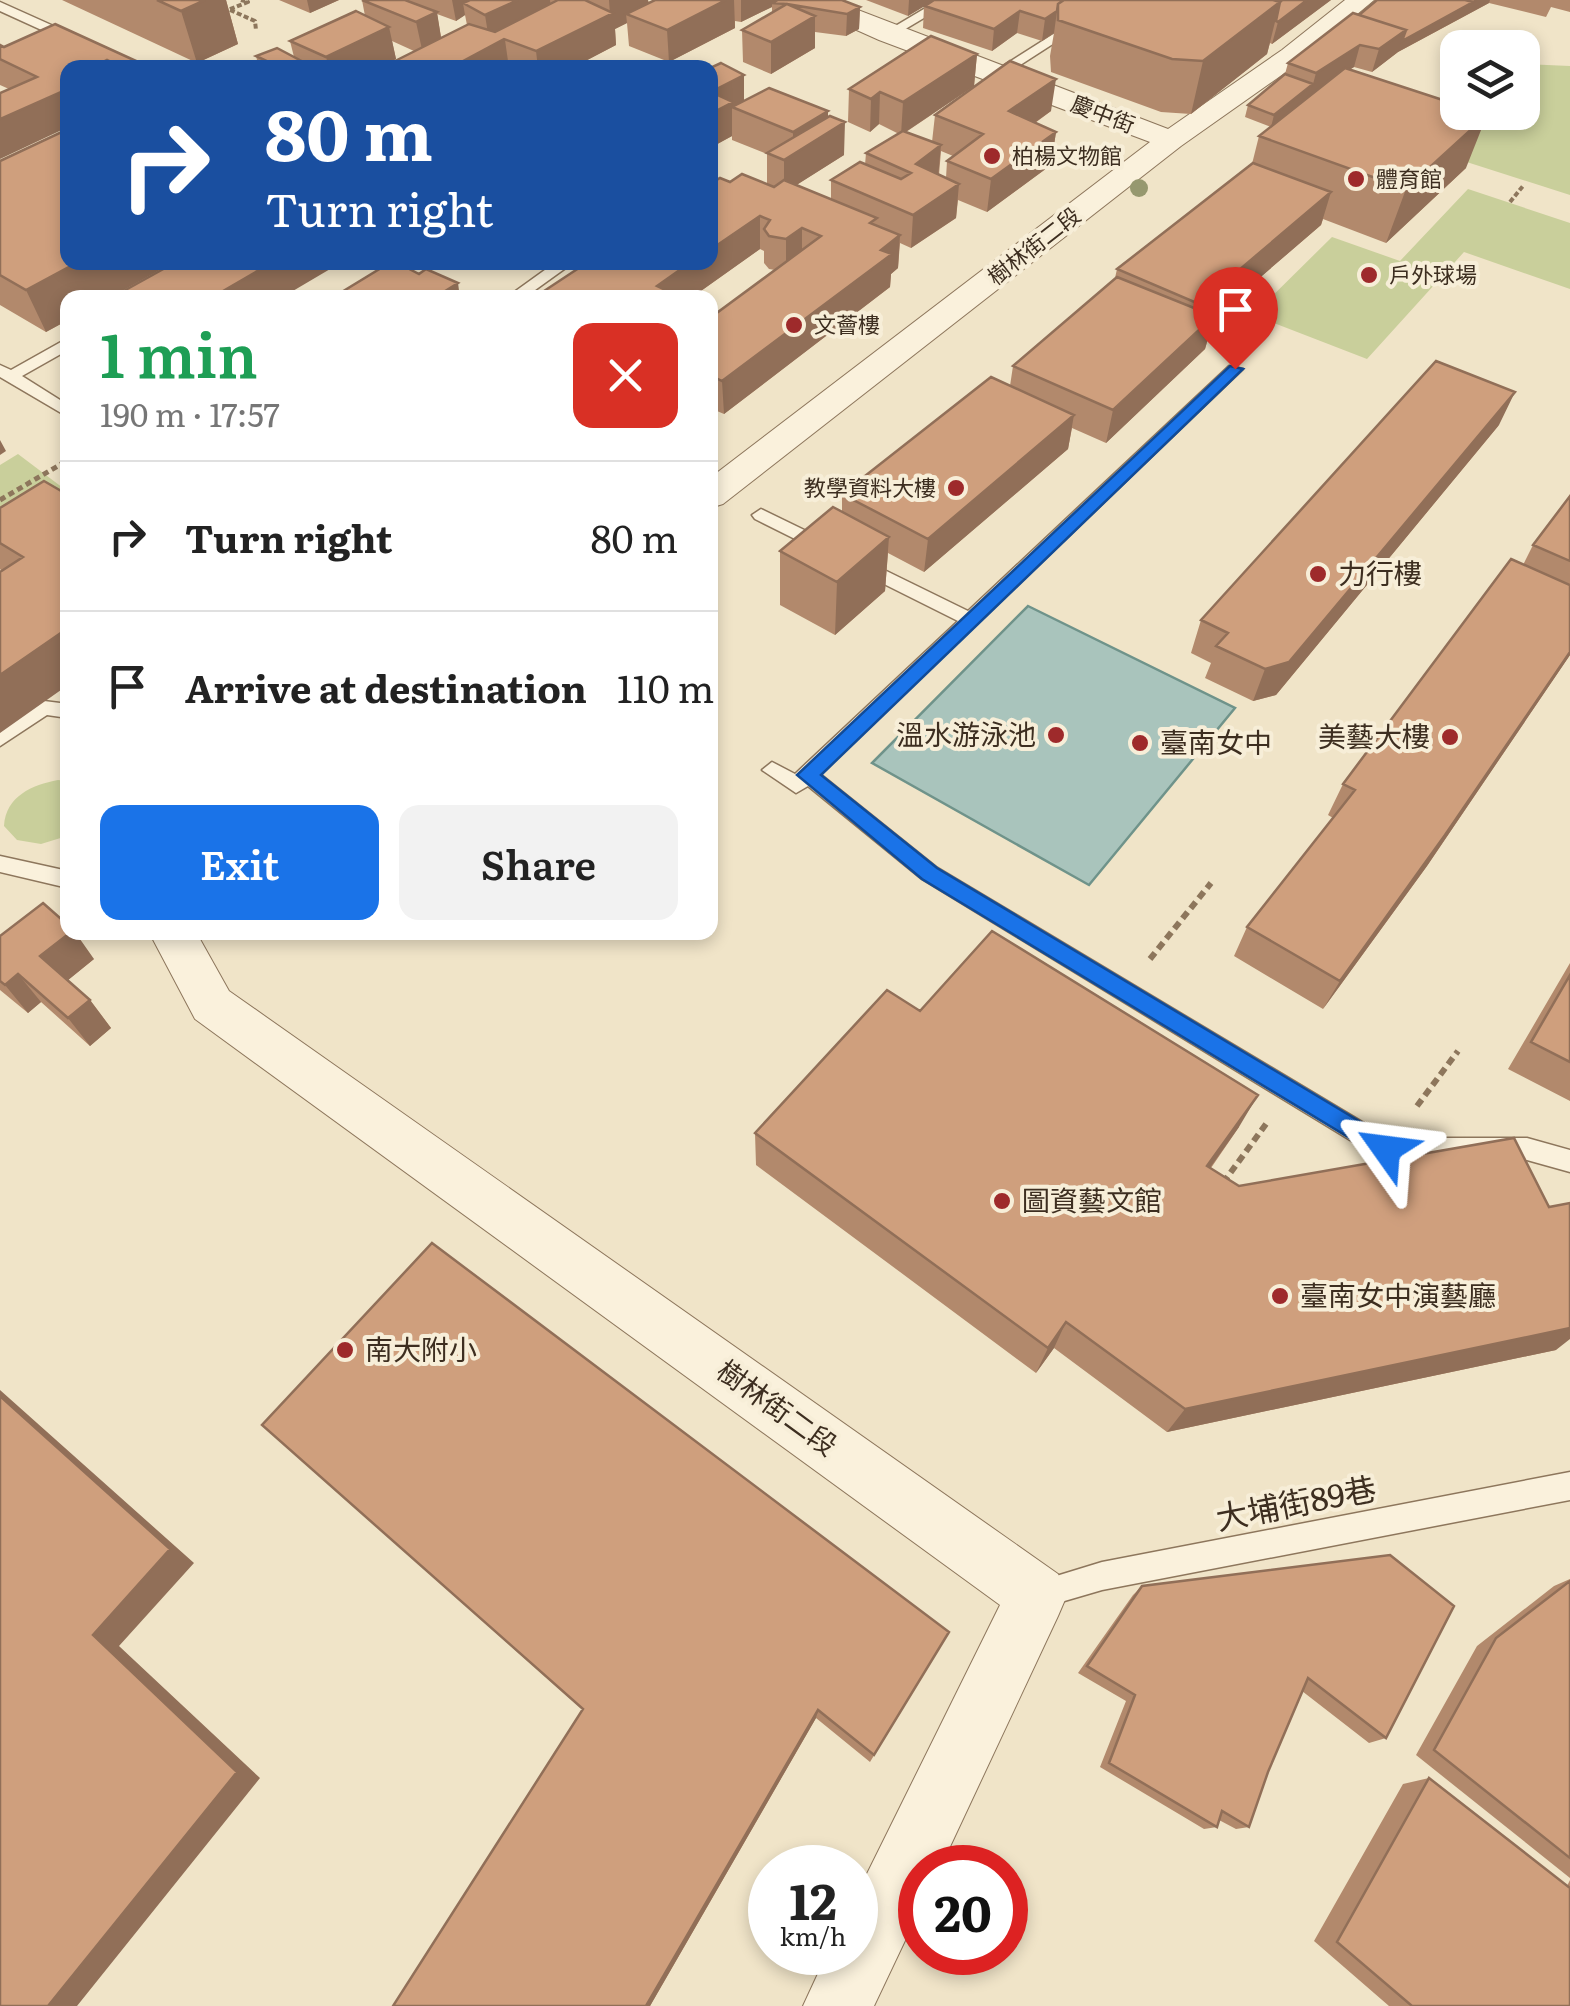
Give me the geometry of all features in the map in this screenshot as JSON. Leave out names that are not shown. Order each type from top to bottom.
[{"type":"street","name":"慶中街","points":[[810,0],[888,34],[1171,140]]},
{"type":"street","name":"樹林街二段","points":[[718,490],[1282,54],[1361,0]]},
{"type":"street","name":"樹林街二段","points":[[176,940],[212,1005],[1036,1594]]},
{"type":"street","points":[[838,2006],[1036,1594]]},
{"type":"lane","points":[[888,34],[948,0]]},
{"type":"lane","points":[[998,73],[1116,0],[1134,6]]},
{"type":"lane","points":[[0,6],[85,45]]},
{"type":"lane","points":[[33,38],[50,31]]},
{"type":"lane","points":[[523,290],[548,270]]},
{"type":"lane","points":[[6,373],[60,348]]},
{"type":"lane","points":[[772,770],[796,786],[1235,369]]},
{"type":"lane","points":[[6,373],[60,407]]},
{"type":"lane","points":[[761,515],[971,620]]},
{"type":"lane","points":[[0,739],[44,708],[60,710]]},
{"type":"lane","points":[[808,775],[930,874],[1386,1149],[1527,1149],[1570,1162]]},
{"type":"lane","points":[[0,864],[60,878]]},
{"type":"lane","name":"大埔街89巷","points":[[1036,1594],[1102,1576],[1570,1486]]},
{"type":"path","points":[[212,17],[248,2],[241,0]]},
{"type":"path","points":[[230,10],[256,21],[256,30]]},
{"type":"path","points":[[1510,202],[1523,186]]},
{"type":"path","points":[[0,500],[60,465]]},
{"type":"path","points":[[1124,991],[1212,884]]},
{"type":"path","points":[[1386,1149],[1458,1051]]},
{"type":"path","points":[[1217,1192],[1290,1091]]},
{"type":"green space","points":[[1540,65],[1570,66],[1570,195],[1345,123],[1440,102],[1440,130],[1540,130]]},
{"type":"green space","name":"戶外球場","points":[[1468,189],[1570,223],[1570,289],[1464,252],[1367,359],[1253,315],[1332,237],[1400,261]]},
{"type":"green space","points":[[18,454],[60,486],[60,503],[0,541],[0,465]]},
{"type":"green space","points":[[60,780],[60,838],[41,844],[17,840],[4,826],[6,816],[15,800],[39,785]]},
{"type":"water","name":"溫水游泳池","points":[[1028,606],[1235,708],[1089,885],[872,763]]},
{"type":"building","points":[[157,0],[205,0],[181,11]]},
{"type":"building","points":[[362,0],[405,0],[437,12],[416,22]]},
{"type":"building","points":[[518,0],[485,15],[463,3]]},
{"type":"building","points":[[558,0],[585,0],[613,13],[536,51],[504,39],[465,60],[397,60],[469,24],[495,32]]},
{"type":"building","points":[[655,0],[726,0],[667,30],[626,14]]},
{"type":"building","points":[[842,0],[860,7],[847,14],[772,3]]},
{"type":"building","points":[[934,0],[1064,0],[1045,19],[1020,11],[994,29],[925,6]]},
{"type":"building","points":[[1064,0],[1280,2],[1203,61],[1172,59],[1058,20],[1058,4]]},
{"type":"building","points":[[1273,0],[1307,0],[1278,22],[1280,2]]},
{"type":"building","points":[[1377,0],[1473,2],[1402,41],[1406,30],[1359,15]]},
{"type":"building","points":[[787,4],[815,16],[771,42],[742,30]]},
{"type":"building","points":[[356,11],[389,27],[326,57],[290,41]]},
{"type":"building","points":[[1353,13],[1406,30],[1379,49],[1360,45],[1316,73],[1288,63]]},
{"type":"building","points":[[55,24],[134,60],[60,60],[60,93],[0,119],[0,93],[37,77],[0,59],[0,45],[4,47]]},
{"type":"building","points":[[931,36],[977,54],[903,102],[880,92],[871,99],[849,89]]},
{"type":"building","points":[[277,48],[300,60],[265,60],[256,56]]},
{"type":"building","points":[[1010,61],[1056,79],[1009,111],[1056,132],[991,179],[947,161],[983,134],[935,115]]},
{"type":"building","points":[[721,63],[744,75],[718,88]]},
{"type":"building","points":[[1345,68],[1440,99],[1440,130],[1471,130],[1406,189],[1259,136]]},
{"type":"building","points":[[1285,74],[1313,84],[1274,115],[1248,105]]},
{"type":"building","points":[[769,88],[828,111],[793,132],[732,107]]},
{"type":"building","points":[[718,95],[733,102],[718,110]]},
{"type":"building","points":[[830,116],[845,122],[784,160],[767,153]]},
{"type":"building","points":[[903,131],[941,145],[916,164],[959,184],[913,215],[831,180],[860,162],[901,179],[911,173],[866,153]]},
{"type":"building","points":[[60,133],[60,270],[63,270],[26,290],[0,275],[0,161]]},
{"type":"building","points":[[1253,163],[1331,192],[1199,304],[1117,269]]},
{"type":"building","points":[[742,174],[774,187],[784,180],[877,218],[870,223],[900,235],[881,250],[892,254],[722,381],[718,379],[718,312],[821,236],[802,228],[786,239],[769,236],[764,229],[770,220],[760,216],[718,245],[718,179],[730,182]]},
{"type":"building","points":[[162,270],[259,270],[225,290],[125,290]]},
{"type":"building","points":[[378,270],[411,270],[419,274],[428,270],[458,283],[447,290],[345,290]]},
{"type":"building","points":[[576,270],[680,270],[657,286],[666,290],[546,290]]},
{"type":"building","points":[[1117,277],[1214,316],[1113,410],[1013,366]]},
{"type":"building","name":"力行樓","points":[[1436,361],[1515,392],[1289,662],[1265,669],[1216,646],[1228,633],[1201,620]]},
{"type":"building","points":[[991,377],[1074,415],[928,539],[842,494]]},
{"type":"building","points":[[44,481],[60,490],[60,634],[0,675],[0,572],[23,557],[0,543],[0,508]]},
{"type":"building","points":[[1570,496],[1570,561],[1533,545]]},
{"type":"building","points":[[833,507],[889,537],[837,582],[780,551]]},
{"type":"building","points":[[1511,559],[1570,585],[1570,652],[1340,981],[1247,927],[1355,790],[1343,784]]},
{"type":"building","points":[[43,903],[60,918],[61,940],[40,956],[90,1000],[68,1018],[18,974],[5,985],[0,981],[0,936]]},
{"type":"building","name":"圖資藝文館","points":[[992,931],[1258,1095],[1207,1166],[1239,1186],[1514,1138],[1549,1207],[1570,1203],[1570,1328],[1185,1409],[1066,1322],[1048,1348],[755,1133],[887,990],[920,1011]]},
{"type":"building","points":[[1570,975],[1570,1062],[1531,1042]]},
{"type":"building","points":[[432,1243],[949,1632],[874,1755],[818,1710],[646,2006],[393,2006],[583,1709],[262,1425]]},
{"type":"building","points":[[0,1396],[170,1549],[93,1635],[237,1772],[48,2006],[0,2006]]},
{"type":"building","points":[[1390,1555],[1454,1606],[1386,1738],[1308,1678],[1249,1827],[1222,1811],[1217,1827],[1109,1763],[1135,1695],[1087,1666],[1142,1586]]},
{"type":"building","points":[[1570,1581],[1570,1858],[1434,1750],[1496,1638]]},
{"type":"building","points":[[1429,1778],[1570,1888],[1570,2006],[1412,2006],[1337,1942]]},
{"type":"place","name":"柏楊文物館","points":[[992,156]]},
{"type":"place","name":"體育館","points":[[1356,179]]},
{"type":"place","name":"戶外球場","points":[[1369,275]]},
{"type":"place","name":"文薈樓","points":[[794,325]]},
{"type":"place","name":"教學資料大樓","points":[[956,488]]},
{"type":"place","name":"力行樓","points":[[1318,574]]},
{"type":"place","name":"溫水游泳池","points":[[1056,735]]},
{"type":"place","name":"美藝大樓","points":[[1450,737]]},
{"type":"place","name":"臺南女中","points":[[1140,743]]},
{"type":"place","name":"圖資藝文館","points":[[1002,1201]]},
{"type":"place","name":"臺南女中演藝廳","points":[[1280,1296]]},
{"type":"place","name":"南大附小","points":[[345,1350]]},
{"type":"route","points":[[1235,369],[808,775],[930,874],[1386,1149]]}]
